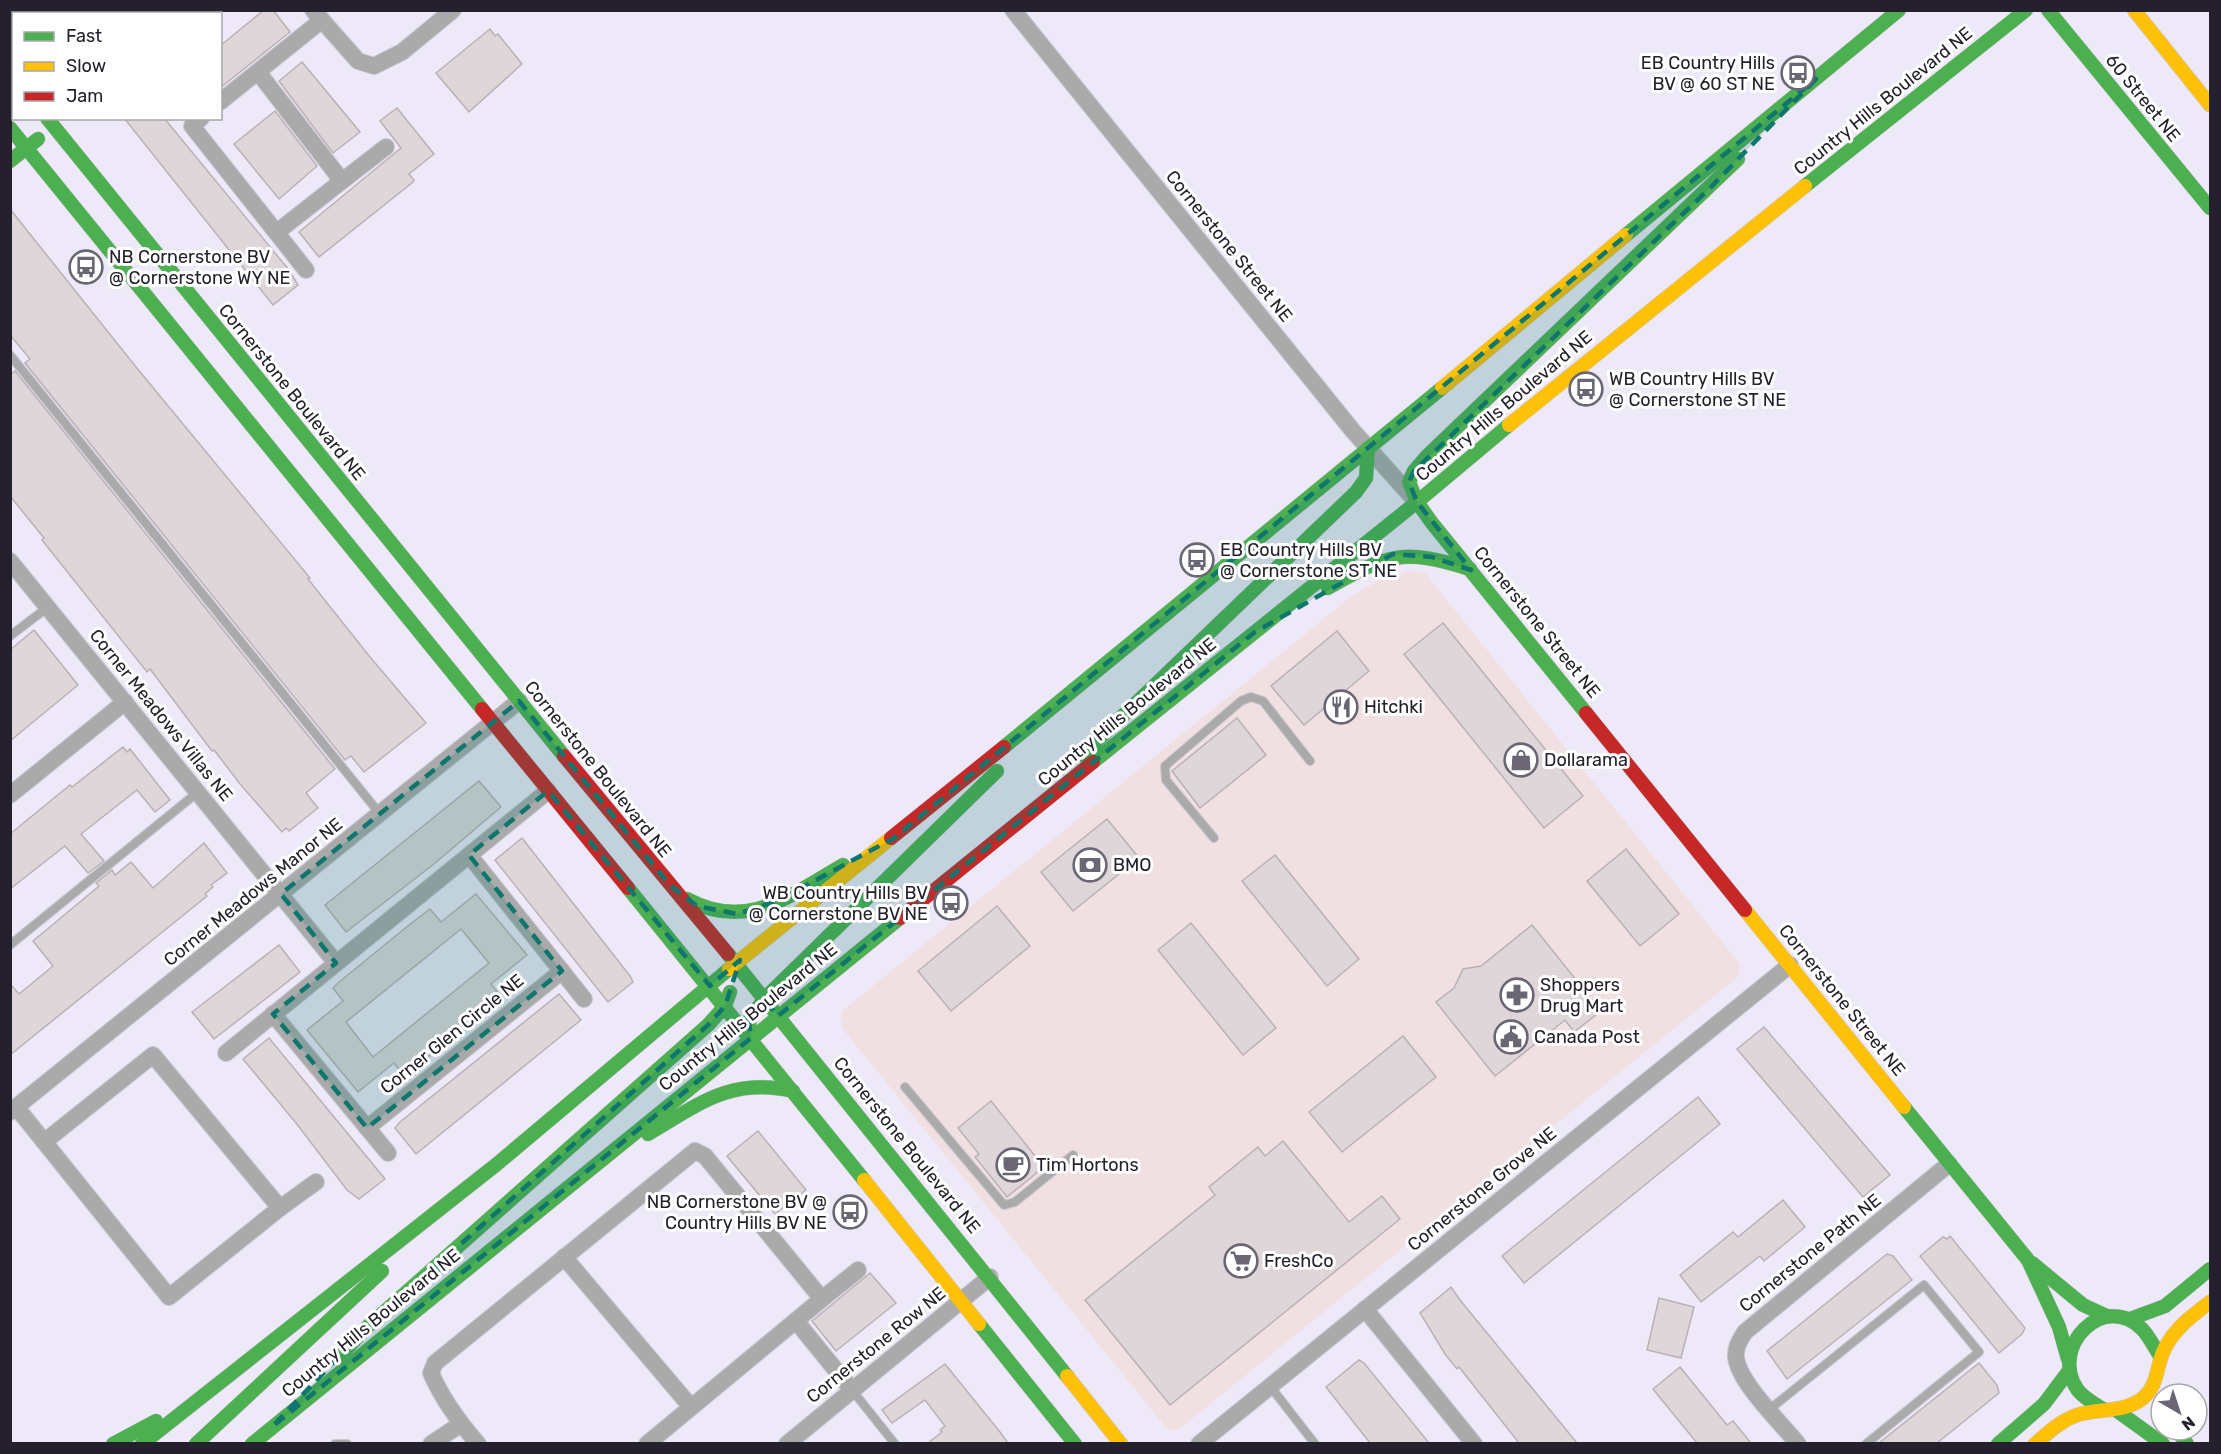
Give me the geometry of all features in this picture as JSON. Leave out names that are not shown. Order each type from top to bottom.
[{"type":"main road","points":[[142,1443],[496,1164],[735,964],[1101,669],[1899,10]]},
{"type":"main road","name":"Country Hills Boulevard NE","points":[[252,1443],[750,1038],[1417,502],[1558,383],[2026,10]]},
{"type":"main road","name":"60 Street NE","points":[[2048,10],[2211,208]]},
{"type":"main road","points":[[2134,10],[2211,105]]},
{"type":"main road","points":[[1417,502],[1409,482],[1414,471],[1427,456],[1710,188],[1816,79]]},
{"type":"main road","points":[[10,161],[54,121]]},
{"type":"main road","name":"Cornerstone Boulevard NE","points":[[54,121],[519,701],[990,1277],[1121,1443]]},
{"type":"main road","points":[[10,127],[548,791],[710,986],[1076,1443]]},
{"type":"main road","points":[[1029,814],[1076,760],[1356,492],[1366,478],[1368,448]]},
{"type":"main road","name":"Cornerstone Street NE","points":[[1417,502],[1644,788],[2028,1260],[2083,1305],[2106,1316]]},
{"type":"main road","points":[[1255,632],[1301,603],[1393,554],[1432,556],[1471,570]]},
{"type":"main road","points":[[750,1038],[749,1021],[764,999],[1101,669]]},
{"type":"main road","points":[[670,885],[697,906],[713,913],[737,914],[777,901],[894,838]]},
{"type":"main road","points":[[272,1427],[366,1328],[708,1025],[725,1006],[735,964]]},
{"type":"main road","points":[[597,1162],[709,1101],[733,1091],[767,1085],[793,1091]]},
{"type":"main road","points":[[196,1443],[496,1164]]},
{"type":"main road","name":"Cornerstone Street NE","points":[[2028,1260],[2059,1327],[2068,1366]]},
{"type":"main road","points":[[2130,1319],[2165,1306],[2211,1269]]},
{"type":"main road","points":[[2035,1443],[2070,1418],[2130,1407],[2143,1399],[2157,1380],[2160,1356],[2178,1328],[2211,1302]]},
{"type":"main road","points":[[1998,1443],[2044,1404],[2068,1366],[2074,1337],[2092,1322],[2106,1316],[2130,1319],[2145,1329],[2160,1356]]},
{"type":"main road","points":[[2068,1366],[2080,1395],[2110,1409],[2163,1443]]},
{"type":"main road","points":[[113,1443],[200,1398]]},
{"type":"street","points":[[222,100],[258,72],[317,15],[358,61],[374,66],[402,52],[453,10]]},
{"type":"street","name":"Cornerstone Street NE","points":[[1013,10],[1368,448],[1417,502]]},
{"type":"street","points":[[258,72],[342,181]]},
{"type":"street","points":[[193,121],[306,270]]},
{"type":"street","points":[[277,232],[386,147]]},
{"type":"street","name":"Corner Meadows Villas NE","points":[[10,561],[281,894]]},
{"type":"street","name":"Corner Meadows Manor NE","points":[[14,1110],[519,701]]},
{"type":"street","points":[[10,795],[125,702]]},
{"type":"street","points":[[225,1053],[548,791]]},
{"type":"street","points":[[469,855],[584,999]]},
{"type":"street","points":[[281,894],[336,963]]},
{"type":"street","name":"Cornerstone Grove NE","points":[[1199,1443],[1790,965]]},
{"type":"street","name":"Corner Glen Circle NE","points":[[367,1128],[562,971]]},
{"type":"street","points":[[273,1014],[388,1153]]},
{"type":"street","points":[[44,1142],[153,1054],[280,1208]]},
{"type":"street","points":[[14,1110],[44,1142],[169,1297],[316,1182]]},
{"type":"street","points":[[478,1443],[461,1424],[435,1383],[430,1372],[435,1364],[695,1151],[705,1155],[822,1299]]},
{"type":"street","name":"Cornerstone Path NE","points":[[1798,1443],[1738,1366],[1737,1343],[1745,1332],[1949,1164]]},
{"type":"street","points":[[564,1257],[691,1407]]},
{"type":"street","points":[[647,1443],[858,1270]]},
{"type":"street","name":"Cornerstone Row NE","points":[[787,1443],[990,1277]]},
{"type":"street","points":[[1365,1309],[1474,1443]]},
{"type":"street","points":[[796,1321],[852,1390]]},
{"type":"street","points":[[431,1443],[461,1424]]},
{"type":"lane","points":[[10,355],[380,814]]},
{"type":"lane","points":[[10,636],[48,607]]},
{"type":"lane","points":[[1214,838],[1166,780],[1165,766],[1241,701],[1251,698],[1263,701],[1310,761]]},
{"type":"lane","points":[[10,945],[198,792]]},
{"type":"lane","points":[[905,1087],[1004,1205],[1015,1202],[1072,1155]]},
{"type":"lane","points":[[1770,1409],[1924,1285],[1979,1353],[1866,1443]]},
{"type":"lane","points":[[1270,1386],[1315,1443]]},
{"type":"lane","points":[[852,1390],[895,1443]]},
{"type":"lane","points":[[334,1443],[346,1443]]},
{"type":"highlighted area","points":[[1816,79],[1710,188],[1414,471],[1409,482],[1417,502],[1471,570],[1432,557],[1393,554],[1255,632],[778,1016],[764,999],[749,1021],[751,1038],[272,1427],[366,1328],[708,1025],[725,1006],[740,960],[710,986],[548,791],[469,855],[562,971],[367,1128],[273,1014],[336,963],[281,894],[519,701],[670,885],[697,906],[737,914],[777,901],[894,838]]},
{"type":"shaded area","points":[[1409,571],[1425,573],[1740,964],[1739,976],[1178,1430],[1168,1430],[842,1028],[841,1012],[1353,595],[1378,581]]},
{"type":"building","points":[[264,10],[273,10],[290,32],[222,86],[222,44]]},
{"type":"building","points":[[490,29],[495,36],[498,34],[522,64],[469,112],[436,73]]},
{"type":"building","points":[[302,62],[360,132],[333,153],[279,81]]},
{"type":"building","points":[[397,108],[434,154],[409,174],[413,182],[319,257],[299,232],[401,148],[380,121]]},
{"type":"building","points":[[275,111],[317,166],[279,199],[234,144]]},
{"type":"building","points":[[126,120],[166,120],[289,270],[298,285],[273,305]]},
{"type":"building","points":[[10,209],[136,367],[310,578],[308,579],[370,657],[426,723],[364,772],[351,756],[345,760],[25,363],[30,359],[10,335]]},
{"type":"building","points":[[15,371],[335,769],[306,793],[318,808],[289,831],[286,828],[282,832],[214,750],[212,751],[150,669],[147,672],[10,496],[10,375]]},
{"type":"building","name":"Dollarama","points":[[1443,623],[1583,796],[1544,828],[1404,654]]},
{"type":"building","points":[[34,630],[78,685],[10,741],[10,650]]},
{"type":"building","points":[[1337,631],[1369,671],[1304,725],[1271,686]]},
{"type":"building","points":[[1237,718],[1266,755],[1200,808],[1172,771]]},
{"type":"building","points":[[123,747],[127,752],[130,749],[170,800],[155,812],[137,790],[81,834],[104,861],[88,873],[65,846],[10,889],[10,834],[70,785],[72,787]]},
{"type":"building","points":[[479,781],[501,807],[434,864],[346,932],[325,905]]},
{"type":"building","name":"BMO","points":[[1107,819],[1139,858],[1073,911],[1041,872]]},
{"type":"building","points":[[522,838],[630,976],[633,982],[608,1002],[495,860]]},
{"type":"building","points":[[204,843],[227,873],[211,885],[213,887],[205,894],[207,896],[10,1055],[10,984],[19,994],[53,966],[33,941],[99,886],[96,883],[112,870],[115,875],[131,862],[153,888]]},
{"type":"building","points":[[1626,849],[1679,914],[1640,946],[1587,881]]},
{"type":"building","points":[[1275,855],[1359,959],[1327,986],[1242,881]]},
{"type":"building","points":[[476,894],[527,955],[491,984],[501,997],[473,1021],[404,1076],[394,1063],[358,1092],[307,1030],[343,1001],[333,988],[409,925],[430,909],[441,922]],"holes":[[[461,929],[489,963],[373,1057],[346,1022]]]},
{"type":"building","points":[[997,906],[1030,946],[951,1011],[918,971]]},
{"type":"building","points":[[1191,923],[1276,1028],[1243,1055],[1158,950]]},
{"type":"building","name":"Shoppers Drug Mart","points":[[1532,925],[1601,1011],[1574,1032],[1565,1020],[1495,1076],[1436,1002],[1454,988],[1463,969],[1481,966]]},
{"type":"building","points":[[279,945],[300,972],[214,1039],[192,1012]]},
{"type":"building","points":[[559,994],[581,1020],[416,1154],[395,1128],[400,1122]]},
{"type":"building","points":[[1764,1027],[1890,1175],[1863,1197],[1737,1049]]},
{"type":"building","points":[[1403,1036],[1436,1077],[1342,1152],[1309,1112]]},
{"type":"building","points":[[269,1038],[385,1179],[359,1199],[347,1190],[243,1059]]},
{"type":"building","points":[[1698,1097],[1720,1124],[1524,1283],[1502,1256]]},
{"type":"building","points":[[991,1101],[1044,1167],[1007,1197],[975,1157],[979,1154],[958,1128]]},
{"type":"building","points":[[758,1131],[806,1190],[775,1214],[727,1156]]},
{"type":"building","name":"FreshCo","points":[[1283,1141],[1349,1222],[1382,1196],[1400,1219],[1170,1405],[1085,1300],[1215,1195],[1209,1187],[1258,1147],[1265,1156]]},
{"type":"building","points":[[1783,1200],[1805,1227],[1764,1261],[1760,1256],[1701,1302],[1680,1275],[1733,1232],[1738,1237]]},
{"type":"building","points":[[1950,1236],[2025,1328],[2022,1334],[1999,1353],[1920,1256],[1943,1237],[1947,1239]]},
{"type":"building","points":[[1887,1254],[1893,1256],[1912,1280],[1787,1379],[1767,1351]]},
{"type":"building","points":[[870,1273],[896,1303],[836,1351],[812,1321]]},
{"type":"building","points":[[1451,1287],[1577,1443],[1519,1443],[1459,1367],[1457,1369],[1420,1313]]},
{"type":"building","points":[[1659,1298],[1694,1307],[1681,1358],[1647,1350]]},
{"type":"building","points":[[1359,1360],[1364,1363],[1429,1443],[1370,1443],[1326,1387]]},
{"type":"building","points":[[1979,1363],[1997,1385],[1999,1393],[1937,1443],[1879,1443]]},
{"type":"building","points":[[945,1364],[1008,1443],[928,1443],[942,1432],[940,1430],[945,1426],[925,1400],[892,1423],[882,1410]]},
{"type":"building","points":[[1680,1367],[1727,1425],[1733,1421],[1751,1443],[1697,1443],[1653,1389]]},
{"type":"traffic: fast","points":[[1626,235],[1899,10]]},
{"type":"traffic: fast","points":[[1805,186],[2026,10]]},
{"type":"traffic: fast","points":[[2048,10],[2210,208]]},
{"type":"traffic: fast","points":[[49,120],[564,756]]},
{"type":"traffic: fast","points":[[10,128],[482,709]]},
{"type":"traffic: fast","points":[[10,161],[38,139]]},
{"type":"traffic: fast","points":[[1586,713],[1432,523],[1417,502],[1409,482],[1414,471],[1427,456],[1738,159]]},
{"type":"traffic: fast","points":[[1004,747],[1442,388]]},
{"type":"traffic: fast","points":[[1093,762],[1417,502],[1509,425]]},
{"type":"traffic: fast","points":[[1082,755],[1356,492],[1366,478],[1368,448]]},
{"type":"traffic: fast","points":[[1328,588],[1366,568],[1396,558],[1428,558],[1470,569]]},
{"type":"traffic: fast","points":[[751,1038],[749,1021],[764,999],[997,771]]},
{"type":"traffic: fast","points":[[687,899],[709,908],[729,912],[749,911],[787,898],[843,865]]},
{"type":"traffic: fast","points":[[628,888],[864,1180]]},
{"type":"traffic: fast","points":[[252,1444],[900,918]]},
{"type":"traffic: fast","points":[[728,954],[1067,1376]]},
{"type":"traffic: fast","points":[[142,1444],[497,1164],[729,969]]},
{"type":"traffic: fast","points":[[339,1357],[366,1328],[708,1025],[725,1006],[730,992]]},
{"type":"traffic: fast","points":[[648,1134],[716,1096],[751,1088],[793,1091]]},
{"type":"traffic: fast","points":[[1904,1107],[2028,1260],[2059,1327],[2068,1359]]},
{"type":"traffic: fast","points":[[2032,1263],[2083,1305],[2107,1316]]},
{"type":"traffic: fast","points":[[2130,1319],[2165,1306],[2210,1269]]},
{"type":"traffic: fast","points":[[196,1444],[382,1271]]},
{"type":"traffic: fast","points":[[2103,1409],[2079,1392],[2070,1373],[2070,1356],[2075,1341],[2085,1329],[2097,1320],[2112,1316],[2127,1319],[2145,1332],[2160,1356]]},
{"type":"traffic: fast","points":[[979,1324],[1075,1444]]},
{"type":"traffic: fast","points":[[1998,1444],[2044,1404],[2068,1372]]},
{"type":"traffic: fast","points":[[2116,1410],[2163,1444]]},
{"type":"traffic: fast","points":[[113,1444],[156,1421]]},
{"type":"traffic: slow","points":[[2134,10],[2210,105]]},
{"type":"traffic: slow","points":[[1509,425],[1805,186]]},
{"type":"traffic: slow","points":[[1442,388],[1626,235]]},
{"type":"traffic: slow","points":[[729,969],[891,838]]},
{"type":"traffic: slow","points":[[1745,910],[1904,1107]]},
{"type":"traffic: slow","points":[[864,1180],[979,1324]]},
{"type":"traffic: slow","points":[[2035,1444],[2054,1428],[2077,1415],[2128,1406],[2143,1398],[2155,1381],[2162,1354],[2169,1341],[2185,1322],[2210,1302]]},
{"type":"traffic: slow","points":[[1067,1376],[1121,1444]]},
{"type":"traffic: jam","points":[[482,709],[628,888]]},
{"type":"traffic: jam","points":[[1586,713],[1745,910]]},
{"type":"traffic: jam","points":[[891,838],[1004,747]]},
{"type":"traffic: jam","points":[[564,756],[728,954]]},
{"type":"traffic: jam","points":[[900,918],[1093,762]]},
{"type":"place","name":"EB Country Hills BV @ 60 ST NE","points":[[1798,73]]},
{"type":"place","name":"NB Cornerstone BV @ Cornerstone WY NE","points":[[86,267]]},
{"type":"place","name":"WB Country Hills BV @ Cornerstone ST NE","points":[[1586,389]]},
{"type":"place","name":"EB Country Hills BV @ Cornerstone ST NE","points":[[1197,560]]},
{"type":"place","name":"Hitchki","points":[[1341,707]]},
{"type":"place","name":"Dollarama","points":[[1521,760]]},
{"type":"place","name":"BMO","points":[[1090,865]]},
{"type":"place","name":"WB Country Hills BV @ Cornerstone BV NE","points":[[951,903]]},
{"type":"place","name":"Shoppers Drug Mart","points":[[1517,995]]},
{"type":"place","name":"Canada Post","points":[[1511,1037]]},
{"type":"place","name":"Tim Hortons","points":[[1013,1165]]},
{"type":"place","name":"NB Cornerstone BV @ Country Hills BV NE","points":[[850,1212]]},
{"type":"place","name":"FreshCo","points":[[1241,1261]]}]
